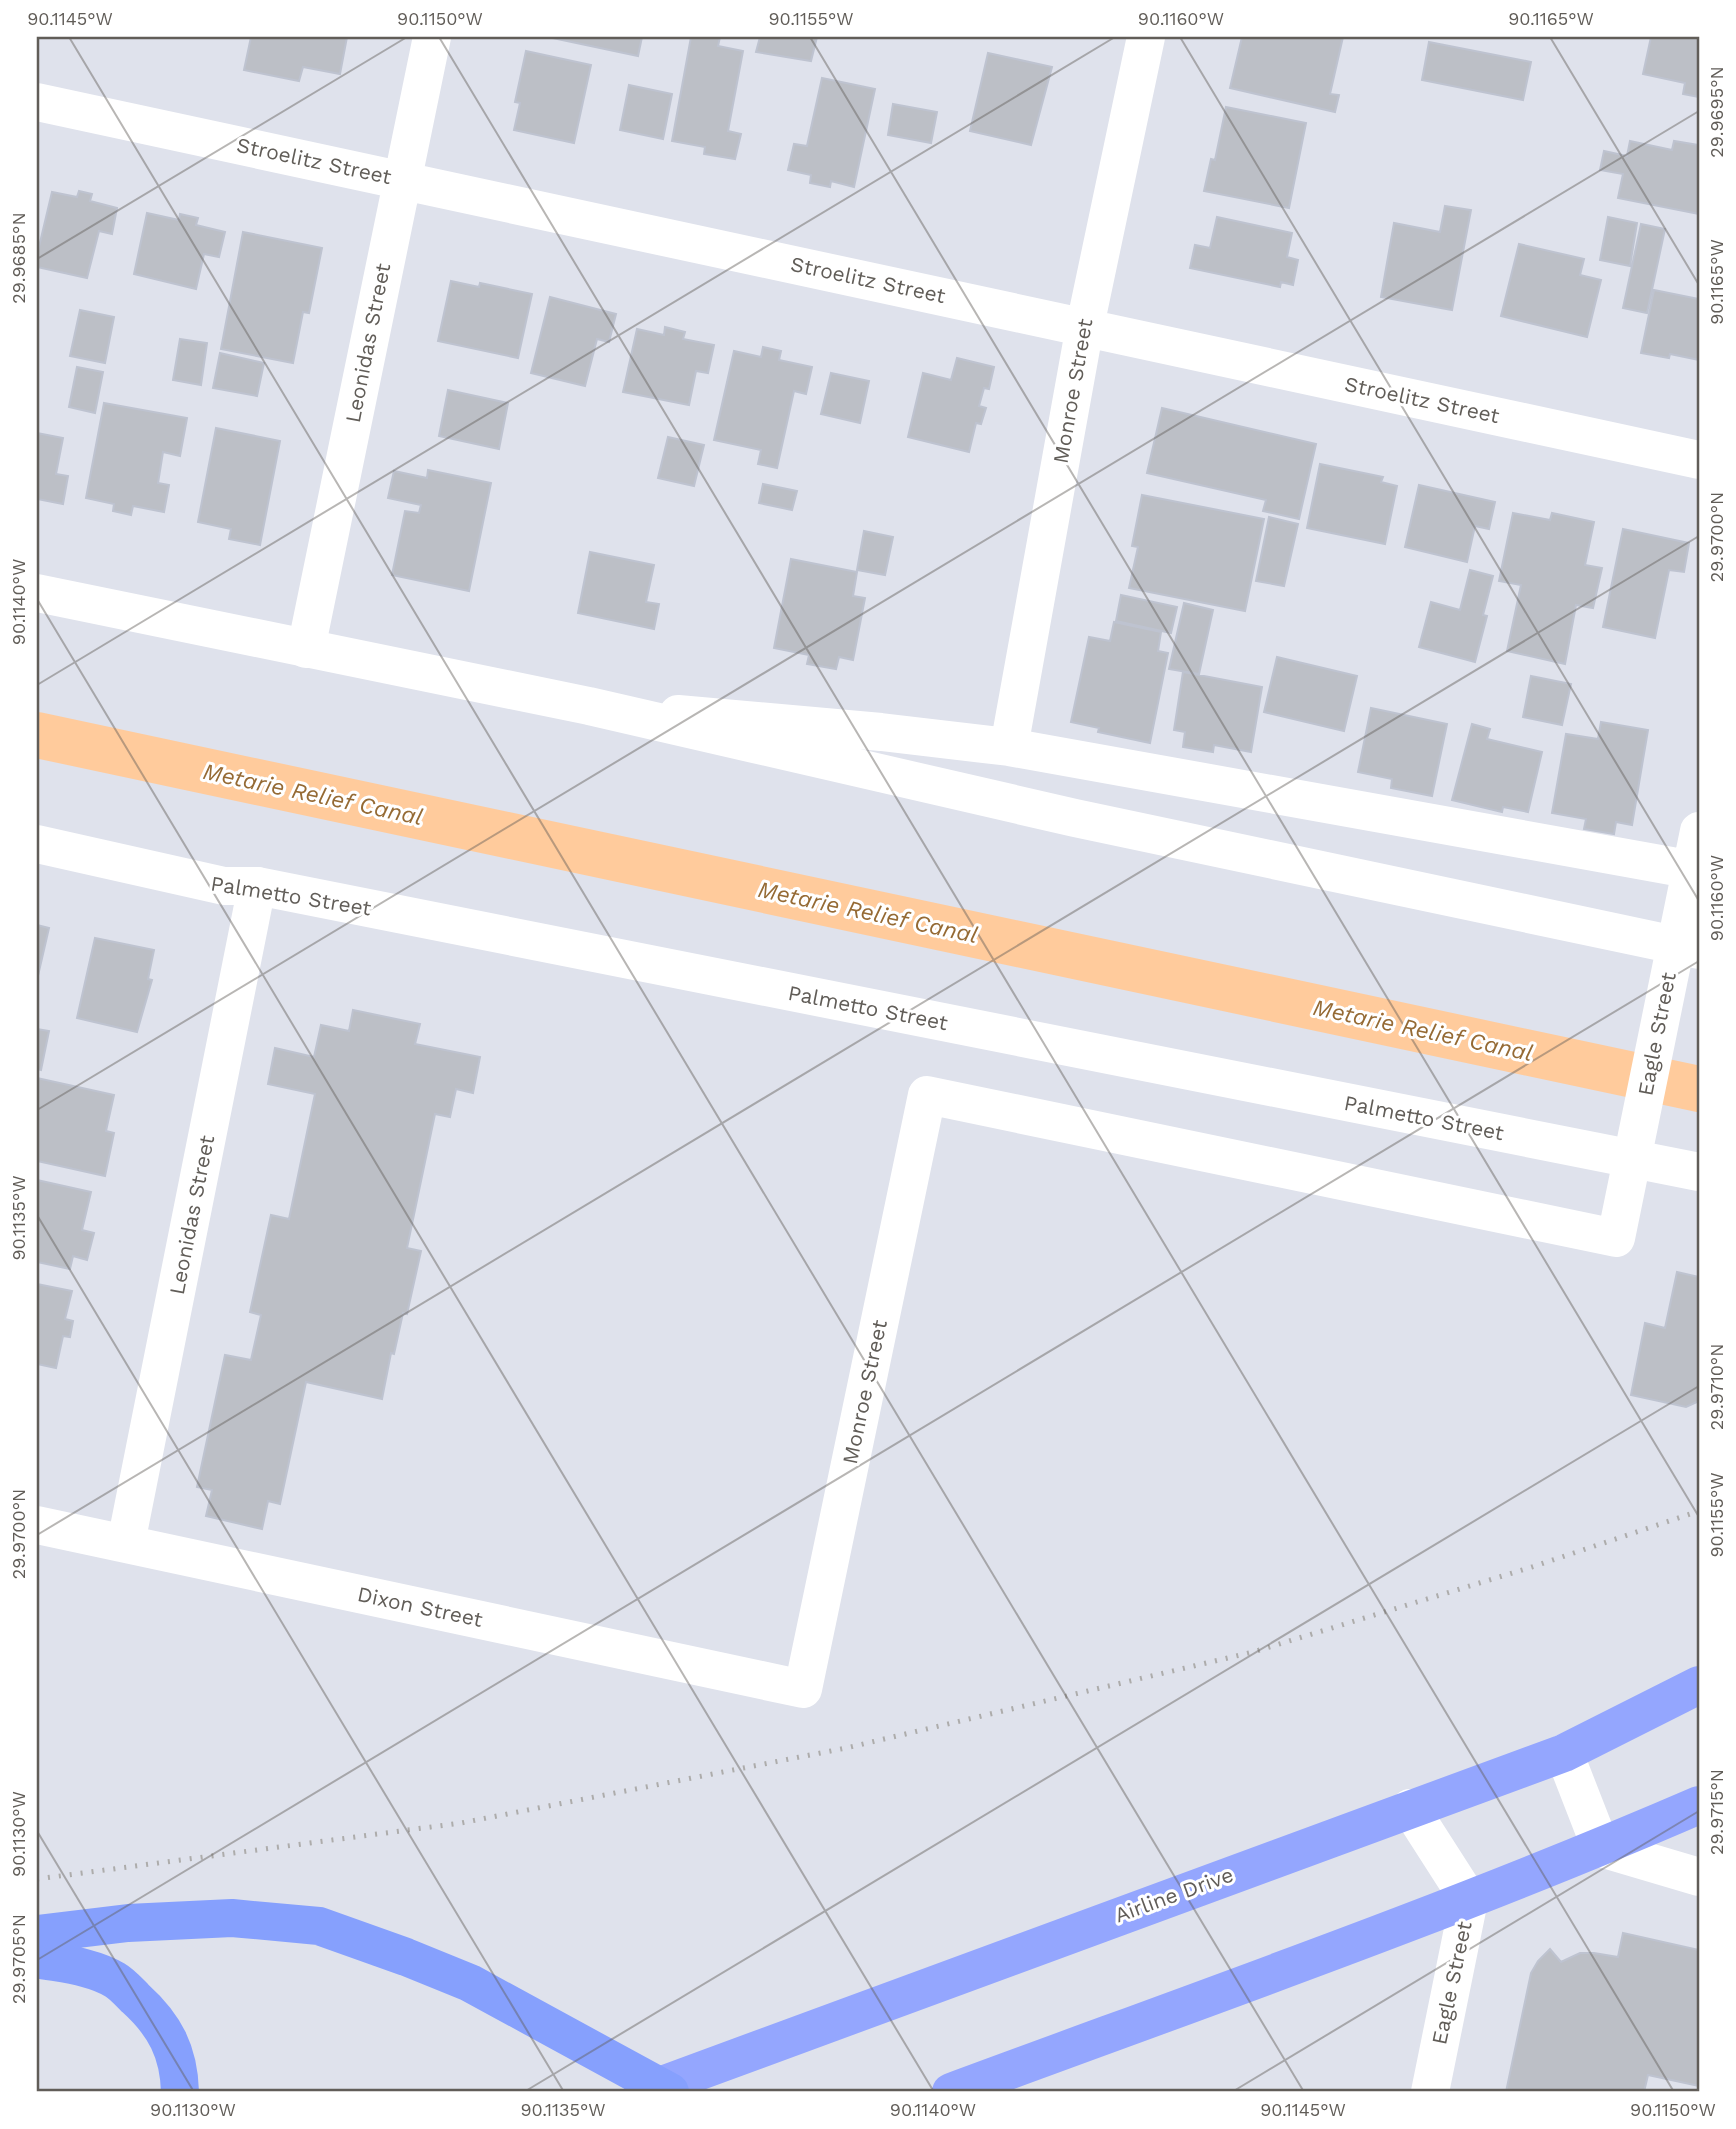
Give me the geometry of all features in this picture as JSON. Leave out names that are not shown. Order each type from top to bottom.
[{"type":"highway","name":"Airline Drive","points":[[658,2091],[1564,1752],[1699,1685]]},
{"type":"highway","points":[[951,2092],[1469,1900],[1699,1805]]},
{"type":"highway","points":[[37,1934],[128,1923],[232,1918],[319,1926],[470,1983],[658,2091]]},
{"type":"highway","points":[[37,1959],[80,1966],[115,1980],[153,2014],[172,2045],[180,2092]]},
{"type":"street","name":"Leonidas Street","points":[[306,649],[432,37]]},
{"type":"street","name":"Monroe Street","points":[[1009,747],[1085,326],[1146,37]]},
{"type":"street","name":"Stroelitz Street","points":[[37,102],[1699,460]]},
{"type":"street","points":[[37,593],[589,706],[1685,960]]},
{"type":"street","points":[[589,706],[881,732],[1009,747],[1695,871]]},
{"type":"street","name":"Eagle Street","points":[[1616,1238],[1635,1145],[1685,960],[1699,831]]},
{"type":"street","name":"Palmetto Street","points":[[37,844],[223,886],[257,886],[1699,1172]]},
{"type":"street","name":"Leonidas Street","points":[[126,1543],[257,886]]},
{"type":"street","name":"Monroe Street","points":[[803,1689],[927,1095],[1616,1238]]},
{"type":"street","name":"Dixon Street","points":[[37,1525],[803,1689]]},
{"type":"street","points":[[1564,1752],[1601,1847],[1699,1877]]},
{"type":"street","name":"Eagle Street","points":[[1409,1808],[1469,1900],[1430,2092]]},
{"type":"building","points":[[251,37],[347,37],[340,74],[303,67],[299,81],[244,70]]},
{"type":"building","points":[[548,37],[642,37],[638,56]]},
{"type":"building","points":[[691,37],[720,37],[718,46],[743,51],[728,131],[741,134],[735,159],[704,154],[705,147],[672,141]]},
{"type":"building","points":[[760,37],[817,37],[811,61],[756,52]]},
{"type":"building","points":[[1242,37],[1343,37],[1330,94],[1339,95],[1335,112],[1230,88]]},
{"type":"building","points":[[1651,37],[1699,37],[1699,97],[1683,94],[1685,83],[1643,74]]},
{"type":"building","points":[[1429,42],[1531,62],[1523,100],[1422,80]]},
{"type":"building","points":[[526,51],[591,65],[574,143],[514,130],[520,103],[515,102]]},
{"type":"building","points":[[988,53],[1052,67],[1031,145],[970,131]]},
{"type":"building","points":[[822,78],[875,89],[854,187],[831,181],[830,187],[810,183],[811,175],[788,170],[794,144],[807,146]]},
{"type":"building","points":[[629,85],[672,94],[663,139],[620,130]]},
{"type":"building","points":[[893,104],[937,112],[931,143],[888,135]]},
{"type":"building","points":[[1226,107],[1306,123],[1289,208],[1204,191],[1211,159],[1215,160]]},
{"type":"building","points":[[1630,141],[1672,150],[1674,141],[1699,145],[1699,214],[1618,198],[1623,174],[1600,170],[1604,151],[1627,156]]},
{"type":"building","points":[[79,191],[92,194],[90,201],[117,208],[112,234],[99,231],[87,278],[37,267],[37,255],[52,192],[77,197]]},
{"type":"building","points":[[1445,206],[1471,210],[1452,310],[1381,297],[1394,223],[1440,232]]},
{"type":"building","points":[[147,213],[179,220],[180,214],[198,218],[196,225],[225,232],[219,257],[204,254],[196,289],[134,274]]},
{"type":"building","points":[[1217,217],[1292,233],[1287,257],[1298,260],[1293,285],[1281,282],[1280,287],[1190,268],[1195,245],[1210,248]]},
{"type":"building","points":[[1608,217],[1637,223],[1630,266],[1600,260]]},
{"type":"building","points":[[1641,224],[1665,229],[1647,313],[1623,308]]},
{"type":"building","points":[[243,232],[322,248],[309,313],[303,312],[293,363],[221,349]]},
{"type":"building","points":[[1519,244],[1584,259],[1580,275],[1601,280],[1587,337],[1501,316]]},
{"type":"building","points":[[451,281],[479,287],[480,283],[532,294],[518,358],[438,341]]},
{"type":"building","points":[[1654,290],[1699,299],[1699,360],[1670,354],[1669,358],[1641,353]]},
{"type":"building","points":[[550,297],[616,314],[609,342],[597,339],[585,386],[531,373]]},
{"type":"building","points":[[80,310],[114,317],[105,363],[70,356]]},
{"type":"building","points":[[665,327],[685,332],[683,339],[714,345],[708,373],[696,371],[689,405],[623,392],[637,329],[664,335]]},
{"type":"building","points":[[180,339],[207,343],[201,385],[173,380]]},
{"type":"building","points":[[763,347],[781,351],[779,360],[812,367],[806,394],[794,391],[777,468],[758,464],[761,450],[714,440],[734,351],[761,357]]},
{"type":"building","points":[[220,353],[264,363],[257,396],[213,388]]},
{"type":"building","points":[[957,358],[994,367],[989,389],[984,388],[979,406],[986,408],[981,424],[976,423],[969,452],[908,437],[923,373],[951,380]]},
{"type":"building","points":[[77,367],[103,372],[95,413],[69,407]]},
{"type":"building","points":[[831,373],[869,381],[860,423],[821,414]]},
{"type":"building","points":[[448,390],[508,403],[499,449],[439,436]]},
{"type":"building","points":[[104,403],[187,418],[180,456],[163,452],[158,483],[169,485],[164,512],[133,506],[131,515],[113,511],[114,504],[86,498]]},
{"type":"building","points":[[1162,408],[1316,444],[1299,519],[1263,511],[1266,500],[1147,473]]},
{"type":"building","points":[[216,428],[280,441],[260,545],[229,539],[231,529],[198,522]]},
{"type":"building","points":[[37,433],[63,438],[56,474],[68,476],[63,504],[37,499]]},
{"type":"building","points":[[668,437],[704,445],[694,486],[658,478]]},
{"type":"building","points":[[1320,464],[1383,477],[1381,482],[1397,486],[1385,544],[1307,528]]},
{"type":"building","points":[[428,470],[491,483],[469,591],[392,575],[405,511],[419,513],[421,505],[388,498],[394,471],[427,478]]},
{"type":"building","points":[[763,484],[797,491],[792,510],[759,503]]},
{"type":"building","points":[[1419,485],[1495,502],[1489,529],[1475,526],[1467,562],[1405,547]]},
{"type":"building","points":[[1142,495],[1264,519],[1245,611],[1129,588],[1138,547],[1132,546]]},
{"type":"building","points":[[1513,513],[1550,520],[1552,513],[1594,522],[1585,565],[1602,568],[1593,608],[1576,605],[1565,664],[1507,651],[1521,585],[1499,581]]},
{"type":"building","points":[[1269,517],[1298,524],[1284,586],[1256,581]]},
{"type":"building","points":[[1623,529],[1689,543],[1684,572],[1669,570],[1655,638],[1603,627]]},
{"type":"building","points":[[864,531],[893,537],[885,575],[857,570]]},
{"type":"building","points":[[590,552],[654,565],[646,602],[659,604],[654,629],[578,613]]},
{"type":"building","points":[[791,559],[857,572],[853,596],[865,598],[853,660],[839,657],[836,669],[807,664],[809,655],[774,648]]},
{"type":"building","points":[[1470,570],[1493,576],[1483,615],[1487,616],[1475,662],[1419,647],[1431,602],[1460,610]]},
{"type":"building","points":[[1121,595],[1177,607],[1171,633],[1116,621]]},
{"type":"building","points":[[1184,603],[1213,610],[1199,674],[1169,669]]},
{"type":"building","points":[[1114,622],[1161,632],[1158,651],[1168,653],[1150,743],[1098,732],[1099,728],[1071,722],[1089,637],[1110,641]]},
{"type":"building","points":[[1277,657],[1357,676],[1344,731],[1264,712]]},
{"type":"building","points":[[1183,672],[1262,687],[1251,752],[1214,745],[1213,752],[1183,747],[1185,732],[1174,730]]},
{"type":"building","points":[[1531,676],[1571,684],[1562,725],[1523,717]]},
{"type":"building","points":[[1371,708],[1447,724],[1432,796],[1391,788],[1392,779],[1358,772]]},
{"type":"building","points":[[1601,722],[1648,730],[1632,825],[1616,822],[1614,834],[1584,829],[1586,819],[1552,813],[1566,734],[1598,739]]},
{"type":"building","points":[[1472,724],[1490,729],[1487,739],[1542,752],[1528,812],[1503,807],[1502,812],[1452,800]]},
{"type":"building","points":[[37,925],[49,928],[37,980]]},
{"type":"building","points":[[95,938],[154,950],[148,979],[152,980],[137,1032],[77,1018]]},
{"type":"building","points":[[353,1010],[420,1024],[415,1044],[480,1057],[473,1093],[456,1089],[450,1117],[435,1114],[407,1248],[421,1251],[407,1314],[403,1313],[394,1354],[391,1353],[382,1399],[306,1382],[280,1504],[268,1501],[262,1529],[206,1516],[212,1490],[197,1487],[225,1355],[251,1360],[261,1315],[250,1312],[271,1215],[289,1219],[315,1094],[268,1084],[275,1048],[314,1057],[321,1025],[349,1031]]},
{"type":"building","points":[[37,1029],[49,1031],[41,1070],[37,1069]]},
{"type":"building","points":[[37,1078],[114,1095],[106,1131],[114,1133],[105,1176],[37,1161]]},
{"type":"building","points":[[37,1180],[91,1192],[82,1230],[94,1233],[87,1260],[73,1256],[70,1269],[37,1262]]},
{"type":"building","points":[[1677,1272],[1699,1277],[1699,1401],[1686,1407],[1631,1395],[1645,1323],[1665,1328]]},
{"type":"building","points":[[37,1284],[72,1291],[65,1319],[73,1321],[70,1337],[63,1336],[56,1368],[37,1364]]},
{"type":"building","points":[[1623,1933],[1699,1950],[1699,2086],[1648,2075],[1644,2092],[1506,2092],[1531,1973],[1538,1961],[1550,1949],[1561,1962],[1580,1953],[1618,1957]]},
{"type":"waterway","name":"Metarie Relief Canal","points":[[37,735],[1699,1089]]},
{"type":"railway","points":[[37,1879],[461,1823],[846,1748],[1253,1652],[1532,1567],[1699,1511]]}]
